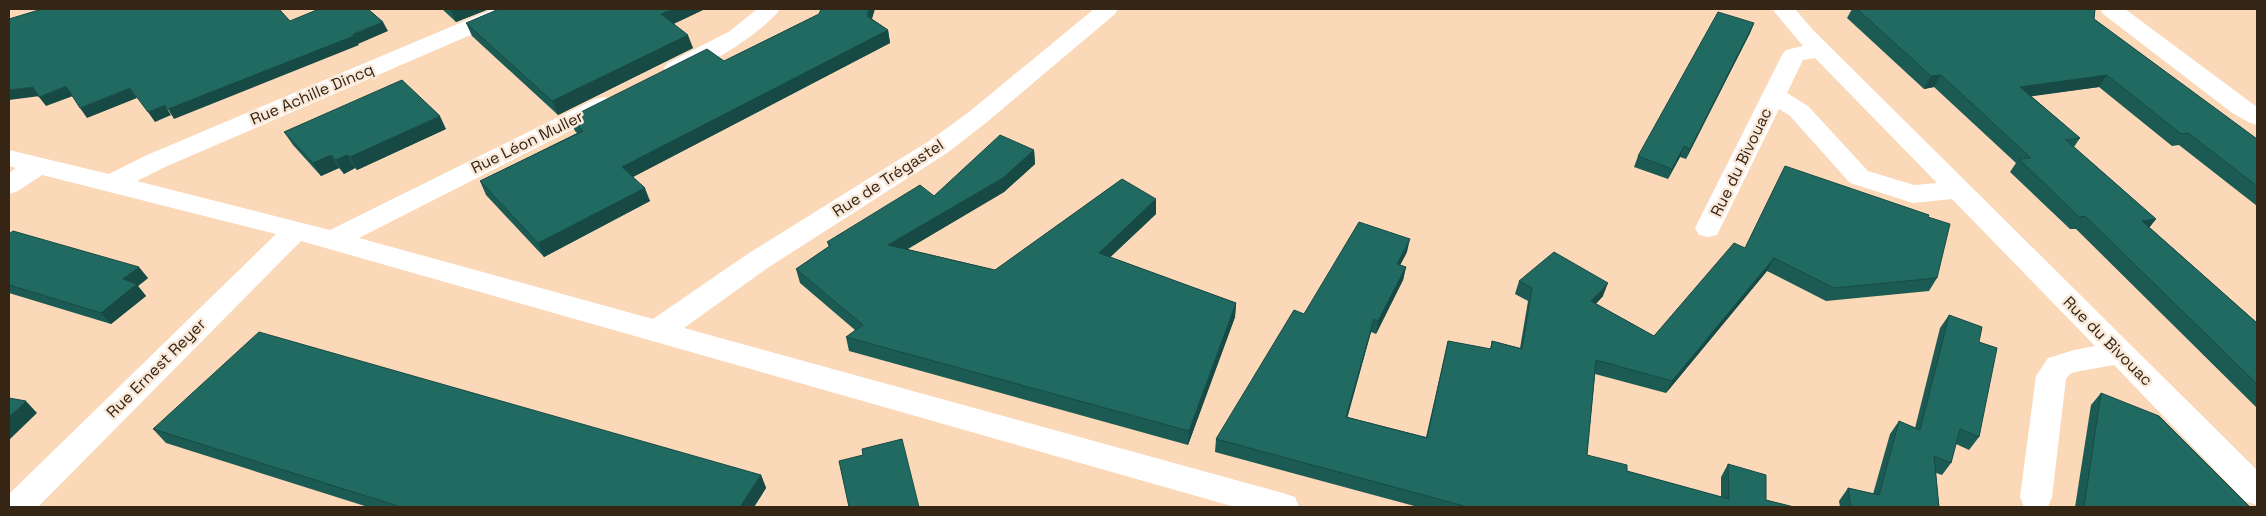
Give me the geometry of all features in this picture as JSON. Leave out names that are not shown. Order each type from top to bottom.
[{"type":"street","name":"Rue Achille Dincq","points":[[114,183],[156,161],[512,9]]},
{"type":"street","points":[[658,77],[744,33],[769,9]]},
{"type":"street","name":"Rue de Trégastel","points":[[658,331],[759,260],[938,146],[978,117],[1107,9]]},
{"type":"street","name":"Rue du Bivouac","points":[[1783,9],[1820,50],[2257,491]]},
{"type":"street","points":[[2111,9],[2240,107],[2257,117]]},
{"type":"street","name":"Rue du Bivouac","points":[[1708,228],[1794,55],[1820,50]]},
{"type":"street","name":"Rue Léon Muller","points":[[333,240],[623,95]]},
{"type":"street","name":"Rue du Bivouac","points":[[1774,96],[1799,111],[1860,177],[1913,194],[1959,190]]},
{"type":"street","points":[[9,158],[114,183],[333,240],[1262,504]]},
{"type":"street","points":[[9,186],[39,165]]},
{"type":"street","name":"Rue Ernest Reyer","points":[[17,507],[296,230]]},
{"type":"street","points":[[2036,498],[2051,376],[2059,366],[2120,353]]},
{"type":"building","points":[[42,9],[279,9],[290,21],[319,9],[368,9],[383,22],[353,34],[354,36],[168,109],[165,105],[148,112],[130,88],[80,108],[66,86],[39,97],[33,87],[9,90],[9,19]]},
{"type":"building","points":[[499,9],[673,9],[661,14],[688,35],[552,101],[466,23]]},
{"type":"building","points":[[821,9],[869,9],[867,16],[888,30],[622,167],[645,188],[538,243],[480,181],[583,131],[569,118],[707,49],[724,61],[819,14]]},
{"type":"building","points":[[1857,9],[2095,9],[2094,19],[2257,139],[2257,186],[2188,133],[2181,134],[2107,75],[2020,87],[2080,138],[2066,140],[2156,219],[2142,221],[2257,323],[2257,384],[2085,216],[2079,217],[2019,159],[2031,158],[1941,75],[1931,76]]},
{"type":"building","points":[[1718,12],[1754,23],[1690,149],[1684,146],[1672,169],[1638,156]]},
{"type":"building","points":[[402,80],[440,116],[350,157],[347,155],[336,160],[331,155],[313,163],[284,132]]},
{"type":"building","points":[[1000,135],[1034,150],[1003,178],[888,245],[995,270],[1122,179],[1156,199],[1099,253],[1236,303],[1189,431],[846,337],[863,325],[796,269],[831,245],[827,242],[920,185],[934,196]]},
{"type":"building","points":[[1785,166],[1929,215],[1928,217],[1950,224],[1937,278],[1834,288],[1774,258],[1672,381],[1596,360],[1587,455],[1627,465],[1627,471],[1729,499],[1728,464],[1766,475],[1766,500],[1794,507],[1468,507],[1216,439],[1294,310],[1304,314],[1359,222],[1410,239],[1397,264],[1406,267],[1378,321],[1374,319],[1346,417],[1427,438],[1448,341],[1491,349],[1492,341],[1522,349],[1532,288],[1519,281],[1554,252],[1608,283],[1591,301],[1654,336],[1734,243],[1745,248]]},
{"type":"building","points":[[13,231],[139,267],[123,279],[137,284],[101,313],[9,285],[9,234]]},
{"type":"building","points":[[1949,315],[1982,327],[1979,342],[1997,348],[1979,437],[1960,429],[1951,463],[1934,456],[1939,507],[1851,507],[1848,488],[1879,495],[1899,421],[1920,430]]},
{"type":"building","points":[[259,332],[761,475],[740,507],[401,507],[153,429]]},
{"type":"building","points":[[2101,393],[2159,416],[2250,507],[2084,507]]},
{"type":"building","points":[[9,398],[26,401],[9,417]]},
{"type":"building","points":[[902,439],[919,507],[849,507],[839,461],[863,455],[862,449]]}]
